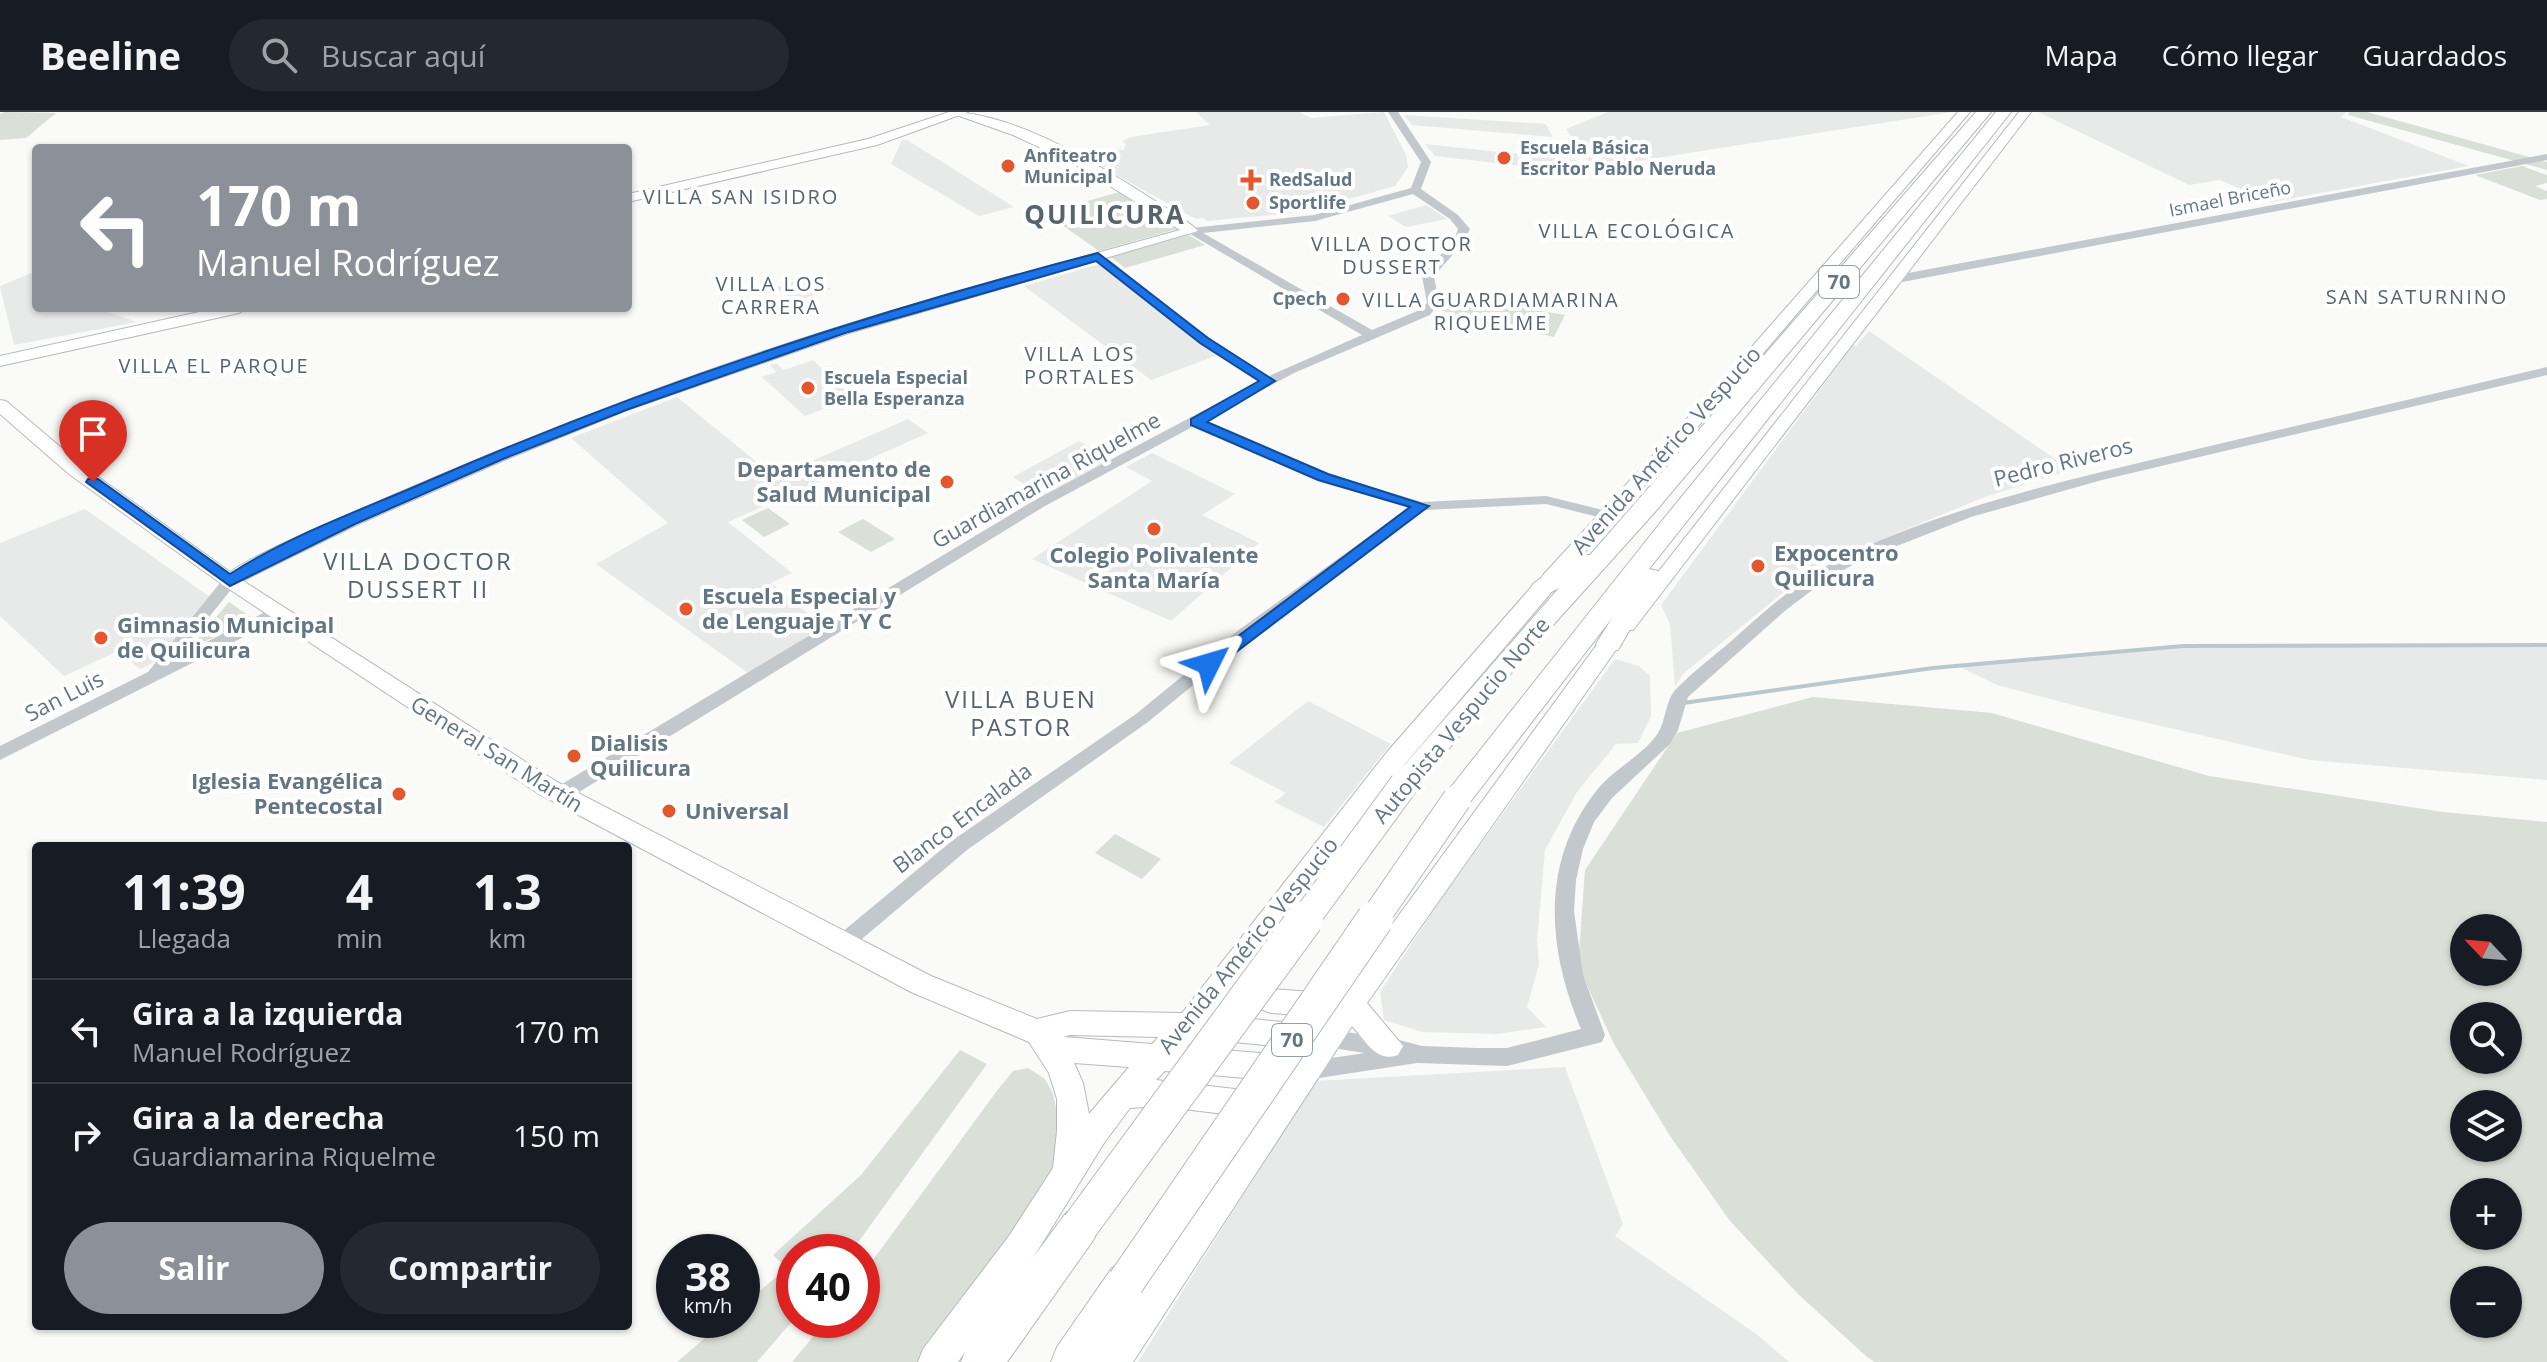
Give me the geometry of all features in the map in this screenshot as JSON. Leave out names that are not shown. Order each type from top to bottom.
[{"type":"highway","name":"Autopista Vespucio Norte","points":[[982,1362],[1404,784],[1518,648],[1647,507],[1984,112]]},
{"type":"highway","name":"Autopista Vespucio Norte","points":[[1072,1362],[1457,799],[1669,527],[2004,112]]},
{"type":"highway","points":[[1929,207],[1966,178],[2010,133]]},
{"type":"highway","points":[[1542,589],[1647,507]]},
{"type":"highway","points":[[1609,644],[1648,579],[1669,527]]},
{"type":"main road","name":"Avenida Américo Vespucio","points":[[936,1362],[1021,1247],[1122,1095],[1189,1025],[1396,758],[1606,515],[1741,369],[1964,112]]},
{"type":"main road","points":[[1112,1362],[1350,1003],[1439,875],[1609,644],[1641,608],[2025,112]]},
{"type":"main road","points":[[632,194],[872,142],[961,113],[1025,135],[1085,165],[1191,231]]},
{"type":"main road","points":[[230,581],[250,568],[350,521],[498,456],[621,407],[841,331],[1191,231]]},
{"type":"main road","points":[[0,361],[221,312]]},
{"type":"main road","points":[[33,353],[239,312]]},
{"type":"main road","name":"General San Martín","points":[[0,405],[76,470],[230,581],[559,795],[842,944],[1043,1040],[1157,1057],[1306,1070]]},
{"type":"main road","points":[[1224,981],[1249,996],[1271,1001],[1317,1006],[1350,1003]]},
{"type":"main road","points":[[1350,1003],[1388,1046]]},
{"type":"main road","points":[[1064,1179],[1074,1130],[1074,1098],[1043,1040],[1070,1023],[1189,1025],[1327,1039]]},
{"type":"main road","points":[[1122,1095],[1159,1093],[1247,1102],[1278,1111]]},
{"type":"street","points":[[1191,231],[1315,218],[1415,190],[1426,162],[1393,112]]},
{"type":"street","name":"Ismael Briceño","points":[[1897,274],[1919,275],[2547,157]]},
{"type":"street","name":"Guardiamarina Riquelme","points":[[559,795],[1024,513],[1268,381],[1430,309],[1433,303],[1428,276],[1463,235],[1460,222],[1415,190]]},
{"type":"street","points":[[1191,231],[1370,334]]},
{"type":"street","points":[[1098,256],[1204,341],[1268,381]]},
{"type":"street","name":"Pedro Riveros","points":[[1422,1055],[1507,1057],[1594,1035],[1572,982],[1565,951],[1564,922],[1571,857],[1582,826],[1602,796],[1667,735],[1672,709],[1681,694],[1780,606],[1817,579],[1856,557],[2002,502],[2547,371]]},
{"type":"street","points":[[1196,422],[1323,477],[1421,506],[1546,500],[1606,515]]},
{"type":"street","name":"Blanco Encalada","points":[[842,944],[960,845],[1142,718],[1246,633],[1421,506]]},
{"type":"street","points":[[152,677],[230,581]]},
{"type":"street","name":"San Luis","points":[[0,754],[277,613]]},
{"type":"street","points":[[1327,1039],[1388,1046],[1422,1055]]},
{"type":"street","points":[[1306,1070],[1422,1055]]},
{"type":"shaded area","points":[[1196,112],[1299,112],[1311,118],[1384,112],[1406,155],[1408,167],[1395,186],[1303,212],[1207,221],[1204,218],[1196,219],[1076,153],[1087,148],[1124,150],[1126,144],[1122,141],[1131,137],[1210,125]]},
{"type":"shaded area","points":[[1608,112],[1952,112],[1593,168],[1566,129]]},
{"type":"shaded area","points":[[2038,112],[2346,112],[2341,117],[2469,166],[2271,202],[2220,180],[2189,185]]},
{"type":"shaded area","points":[[2349,112],[2367,112],[2547,162],[2547,170],[2348,115]]},
{"type":"shaded area","points":[[56,113],[26,138],[0,140],[0,114]]},
{"type":"shaded area","points":[[1404,115],[1546,124],[1553,137],[1412,125]]},
{"type":"shaded area","points":[[902,140],[907,140],[1014,207],[979,216],[891,164]]},
{"type":"shaded area","name":"Escuela Básica Escritor Pablo Neruda","points":[[1425,144],[1576,160],[1581,173],[1435,156]]},
{"type":"shaded area","points":[[2522,166],[2547,175],[2547,183],[2535,186],[2547,191],[2547,199],[2540,200],[2475,175]]},
{"type":"shaded area","points":[[1123,191],[1181,228],[1099,251],[1045,213]]},
{"type":"shaded area","points":[[1426,205],[1447,219],[1406,227],[1388,216]]},
{"type":"shaded area","points":[[1189,235],[1205,245],[1125,268],[1111,257]]},
{"type":"shaded area","points":[[1100,264],[1218,355],[1151,380],[1024,286]]},
{"type":"shaded area","points":[[32,273],[32,312],[108,312],[137,322],[14,345],[0,286]]},
{"type":"shaded area","points":[[809,276],[831,289],[797,301],[775,288]]},
{"type":"shaded area","points":[[1441,294],[1565,315],[1554,337],[1439,310]]},
{"type":"shaded area","points":[[1869,331],[2071,470],[1985,497],[1816,566],[1683,674],[1675,687],[1670,624],[1661,605],[1853,345],[1856,346]]},
{"type":"shaded area","name":"Escuela Especial Bella Esperanza","points":[[813,360],[853,398],[805,416],[762,377],[776,372],[770,365],[776,363],[784,370]]},
{"type":"shaded area","points":[[677,397],[775,477],[908,419],[928,433],[728,522],[792,573],[771,583],[824,627],[748,673],[596,564],[668,523],[571,438]]},
{"type":"shaded area","name":"Colegio Polivalente Santa María","points":[[1079,441],[1113,460],[1043,496],[1013,477]]},
{"type":"shaded area","name":"Colegio Polivalente Santa María","points":[[1152,453],[1235,494],[1202,515],[1259,543],[1171,621],[1032,559],[1152,481],[1126,467]]},
{"type":"shaded area","points":[[768,508],[790,524],[764,537],[742,520]]},
{"type":"shaded area","points":[[85,509],[210,597],[157,661],[140,669],[118,651],[64,676],[0,616],[0,543]]},
{"type":"shaded area","points":[[863,519],[895,539],[871,552],[838,532]]},
{"type":"shaded area","points":[[229,602],[252,618],[188,650]]},
{"type":"shaded area","points":[[2171,646],[2547,647],[2547,780],[2309,760],[1997,685],[1960,667]]},
{"type":"shaded area","points":[[1615,659],[1639,666],[1650,676],[1651,716],[1638,743],[1616,744],[1577,792],[1545,850],[1537,941],[1539,964],[1527,1007],[1546,1027],[1497,1034],[1422,1032],[1384,1020],[1380,992],[1440,900]]},
{"type":"shaded area","points":[[1813,697],[1992,713],[2209,776],[2443,812],[2547,822],[2547,1362],[1875,1362],[1798,1294],[1730,1221],[1670,1136],[1614,1044],[1578,966],[1585,870],[1677,733]]},
{"type":"shaded area","points":[[1308,701],[1391,744],[1324,827],[1274,802],[1286,793],[1229,763]]},
{"type":"shaded area","points":[[1115,834],[1161,859],[1142,879],[1095,853]]},
{"type":"shaded area","points":[[960,1050],[987,1064],[864,1234],[796,1234],[861,1175]]},
{"type":"shaded area","points":[[1565,1067],[1623,1224],[1615,1236],[1759,1336],[1789,1362],[1138,1362],[1315,1081]]},
{"type":"shaded area","points":[[1028,1068],[1045,1079],[1053,1094],[1061,1131],[1054,1178],[920,1362],[792,1362],[812,1338],[880,1338],[880,1250],[1013,1071]]},
{"type":"shaded area","points":[[776,1277],[778,1338],[757,1362],[677,1362],[705,1338],[760,1338],[760,1291]]},
{"type":"waterway","points":[[1683,703],[1933,668],[2183,646],[2547,645]]},
{"type":"place","name":"Escuela Básica Escritor Pablo Neruda","points":[[1504,158]]},
{"type":"place","name":"Anfiteatro Municipal","points":[[1008,166]]},
{"type":"place","name":"RedSalud","points":[[1251,180]]},
{"type":"place","name":"Sportlife","points":[[1253,203]]},
{"type":"place","name":"Cpech","points":[[1343,299]]},
{"type":"place","name":"Escuela Especial Bella Esperanza","points":[[808,388]]},
{"type":"place","name":"Departamento de Salud Municipal","points":[[947,482]]},
{"type":"place","name":"Colegio Polivalente Santa María","points":[[1154,529]]},
{"type":"place","name":"Expocentro Quilicura","points":[[1758,566]]},
{"type":"place","name":"Escuela Especial y de Lenguaje T Y C","points":[[686,609]]},
{"type":"place","name":"Gimnasio Municipal de Quilicura","points":[[101,638]]},
{"type":"place","name":"Dialisis Quilicura","points":[[574,756]]},
{"type":"place","name":"Iglesia Evangélica Pentecostal","points":[[399,794]]},
{"type":"place","name":"Universal","points":[[669,811]]},
{"type":"district","name":"VILLA SAN ISIDRO","points":[[741,197]]},
{"type":"district","name":"QUILICURA","points":[[1105,215]]},
{"type":"district","name":"VILLA ECOLÓGICA","points":[[1637,231]]},
{"type":"district","name":"VILLA DOCTOR DUSSERT","points":[[1392,256]]},
{"type":"district","name":"VILLA LOS CARRERA","points":[[771,296]]},
{"type":"district","name":"SAN SATURNINO","points":[[2417,297]]},
{"type":"district","name":"VILLA GUARDIAMARINA RIQUELME","points":[[1491,312]]},
{"type":"district","name":"VILLA EL PARQUE","points":[[214,366]]},
{"type":"district","name":"VILLA LOS PORTALES","points":[[1080,366]]},
{"type":"district","name":"VILLA DOCTOR DUSSERT II","points":[[418,576]]},
{"type":"district","name":"VILLA BUEN PASTOR","points":[[1021,714]]},
{"type":"route","points":[[93,482],[230,581],[250,568],[350,521],[498,456],[621,407],[841,331],[1098,256],[1204,341],[1268,381],[1196,422],[1323,477],[1421,506],[1246,633],[1209,664]]}]
